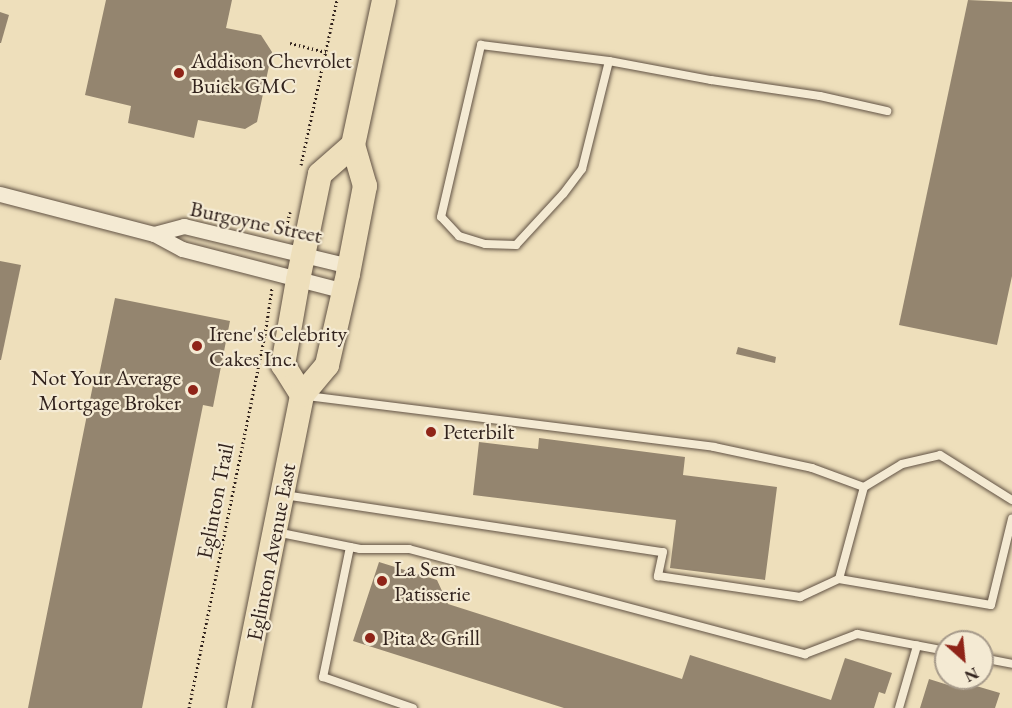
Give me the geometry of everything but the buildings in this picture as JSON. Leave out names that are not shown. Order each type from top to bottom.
[{"type":"main road","name":"Eglinton Avenue East","points":[[239,708],[302,395],[327,365],[344,291],[365,186],[353,145],[384,0]]},
{"type":"main road","points":[[302,395],[284,365],[303,255],[320,174],[353,145]]},
{"type":"street","name":"Burgoyne Street","points":[[0,194],[154,234],[182,249],[344,291]]},
{"type":"street","name":"Burgoyne Street","points":[[154,234],[184,226],[349,266]]},
{"type":"lane","points":[[609,61],[582,169],[563,194],[516,245],[485,244],[459,236],[441,217],[481,45],[609,61],[711,80],[820,96],[887,111]]},
{"type":"lane","points":[[302,395],[714,447],[812,468],[864,487]]},
{"type":"lane","points":[[838,579],[864,487],[902,464],[940,455],[1012,500]]},
{"type":"lane","points":[[282,495],[663,552],[658,576],[670,578],[800,597],[838,579],[991,605],[1012,519]]},
{"type":"lane","points":[[275,532],[350,547],[409,549],[805,654],[856,634],[934,649]]},
{"type":"lane","points":[[350,547],[322,677],[413,708]]},
{"type":"lane","points":[[899,708],[917,646]]},
{"type":"lane","points":[[994,660],[1012,664]]},
{"type":"path","points":[[299,175],[337,0]]},
{"type":"path","points":[[290,44],[326,52]]},
{"type":"path","points":[[287,218],[292,209]]},
{"type":"path","name":"Eglinton Trail","points":[[189,708],[265,335],[269,300]]},
{"type":"place","name":"Addison Chevrolet Buick GMC","points":[[179,73]]},
{"type":"place","name":"Irene's Celebrity Cakes Inc.","points":[[197,346]]},
{"type":"place","name":"Not Your Average Mortgage Broker","points":[[193,390]]},
{"type":"place","name":"Peterbilt","points":[[431,432]]},
{"type":"place","name":"La Sem Patisserie","points":[[382,581]]},
{"type":"place","name":"Pita & Grill","points":[[370,638]]}]
